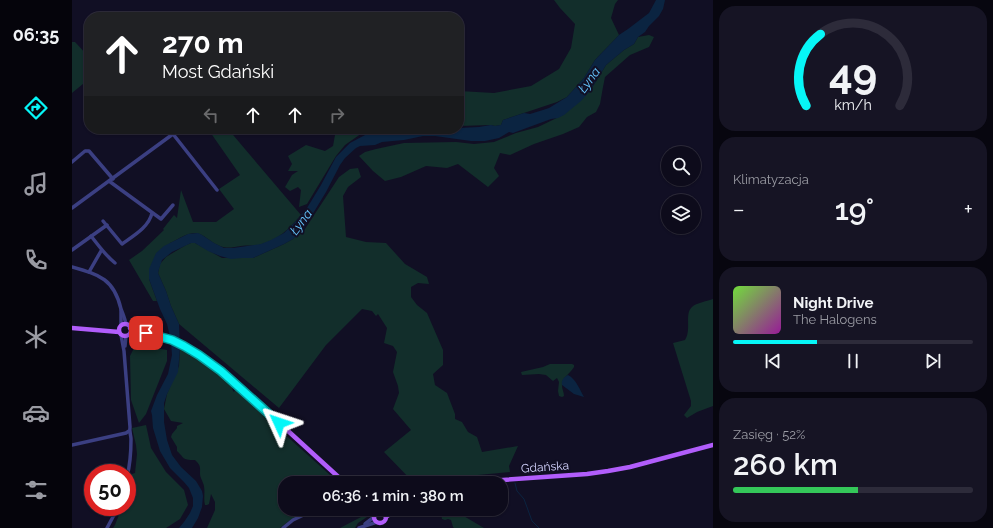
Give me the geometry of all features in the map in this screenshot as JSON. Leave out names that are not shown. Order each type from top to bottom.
[{"type":"main road","points":[[73,327],[146,333],[172,340],[190,349],[221,371],[338,476]]},
{"type":"main road","name":"Gdańska","points":[[508,480],[608,471],[630,467],[713,445]]},
{"type":"main road","points":[[374,516],[375,520],[380,523],[383,523],[386,517]]},
{"type":"street","points":[[72,208],[173,134],[217,190]]},
{"type":"street","points":[[72,162],[85,151],[89,151],[111,180],[161,219],[173,205]]},
{"type":"street","points":[[103,221],[122,244],[143,228],[151,219],[152,213]]},
{"type":"street","points":[[72,250],[107,225]]},
{"type":"street","points":[[91,236],[107,257],[115,263]]},
{"type":"street","points":[[89,272],[102,250]]},
{"type":"street","points":[[72,268],[89,272],[103,279],[117,295],[124,330],[129,431],[131,437],[130,464]]},
{"type":"street","points":[[72,445],[126,434],[129,431]]},
{"type":"street","points":[[107,528],[113,516]]},
{"type":"street","points":[[283,528],[302,516]]},
{"type":"street","points":[[360,528],[374,516]]},
{"type":"street","points":[[360,528],[377,522]]},
{"type":"green space","points":[[554,0],[618,0],[615,4],[611,18],[619,35],[595,60],[584,78],[567,97],[557,102],[503,120],[501,125],[464,126],[464,91],[494,93],[531,86],[559,69],[571,48],[575,24]]},
{"type":"green space","points":[[649,35],[654,37],[649,47],[630,55],[605,77],[600,104],[596,112],[587,117],[579,127],[563,134],[534,144],[510,155],[500,153],[494,168],[499,176],[488,187],[458,164],[447,168],[426,166],[401,177],[385,181],[359,156],[365,152],[404,143],[456,142],[474,144],[494,142],[516,133],[538,127],[563,115],[590,91],[606,65],[634,44],[638,37]]},
{"type":"green space","points":[[72,42],[75,42],[84,52],[84,83],[72,93]]},
{"type":"green space","points":[[211,134],[232,134],[301,215],[283,233],[266,243],[259,245],[230,248],[223,247],[198,233],[186,235],[170,243],[149,279],[157,301],[153,301],[129,260],[142,251],[164,230],[163,229],[174,215],[177,218],[181,190],[193,222],[216,222],[234,209],[219,189],[240,175]]},
{"type":"green space","points":[[361,134],[345,145],[336,156],[307,204],[299,207],[301,190],[298,187],[290,191],[285,187],[292,175],[298,171],[288,171],[292,164],[288,156],[306,145],[325,151],[333,146],[335,135]]},
{"type":"green space","points":[[358,168],[361,177],[348,187],[343,196],[346,237],[366,242],[386,243],[405,264],[427,277],[429,284],[418,283],[411,287],[411,297],[417,305],[427,313],[443,350],[443,365],[433,374],[435,385],[447,393],[455,414],[455,419],[462,422],[468,432],[477,437],[482,452],[518,446],[509,466],[510,472],[476,476],[407,476],[384,452],[411,430],[393,409],[399,393],[393,372],[397,352],[393,346],[384,343],[387,328],[378,314],[376,316],[372,311],[362,309],[326,345],[279,408],[179,324],[158,273],[160,264],[166,257],[191,243],[195,243],[222,258],[253,258],[284,244],[303,232],[339,177],[350,169]]},
{"type":"green space","points":[[713,299],[713,406],[697,412],[687,418],[684,415],[691,406],[691,401],[673,343],[685,340],[688,332],[689,314],[692,307],[699,303]]},
{"type":"green space","points":[[135,346],[167,350],[167,361],[146,414],[139,423],[131,400],[130,356]]},
{"type":"green space","points":[[180,348],[189,353],[190,356],[191,354],[193,355],[192,357],[195,356],[222,377],[232,387],[234,392],[235,390],[265,416],[268,422],[271,422],[331,476],[278,476],[278,516],[298,516],[280,528],[207,528],[215,510],[215,502],[211,494],[209,504],[205,505],[204,488],[200,476],[199,465],[195,460],[185,459],[177,451],[177,447],[171,437],[177,426],[183,423],[171,421],[164,409],[167,394],[179,366]]},
{"type":"green space","points":[[550,364],[574,365],[562,383],[564,396],[562,397],[559,396],[559,382],[557,378],[553,381],[546,375],[522,375],[521,372]]},
{"type":"green space","points":[[146,425],[151,448],[166,472],[184,490],[188,505],[180,519],[166,528],[113,528],[118,516],[136,516],[137,454],[132,428]]},
{"type":"green space","points":[[367,516],[358,523],[355,528],[340,528],[361,517]]},
{"type":"green space","points":[[441,516],[464,516],[484,528],[454,528],[451,520],[442,519]]},
{"type":"water","name":"Łyna","points":[[656,0],[665,0],[663,9],[659,16],[645,32],[638,37],[634,44],[606,65],[590,91],[581,101],[564,115],[513,133],[509,132],[499,138],[485,141],[423,136],[404,140],[382,142],[375,145],[360,146],[345,158],[303,230],[293,239],[253,258],[231,259],[208,251],[195,243],[191,243],[172,252],[162,260],[158,273],[179,324],[180,348],[178,372],[164,403],[164,422],[167,440],[172,455],[181,467],[196,481],[202,491],[203,496],[202,507],[192,528],[179,528],[190,513],[193,506],[193,498],[189,488],[170,468],[160,451],[153,428],[151,411],[157,395],[168,374],[172,355],[171,341],[167,324],[149,279],[149,269],[156,253],[164,246],[188,234],[198,233],[224,248],[233,248],[261,244],[284,233],[307,208],[336,157],[350,143],[367,134],[464,134],[464,128],[501,125],[503,120],[524,113],[530,114],[549,108],[567,97],[584,78],[595,60],[619,35],[649,13]]},
{"type":"water","points":[[568,375],[576,382],[584,397],[574,394],[562,385],[563,379]]},
{"type":"waterway","points":[[515,483],[517,491],[524,499],[532,521],[539,528]]},
{"type":"route","points":[[146,333],[172,340],[210,362],[279,423]]}]
